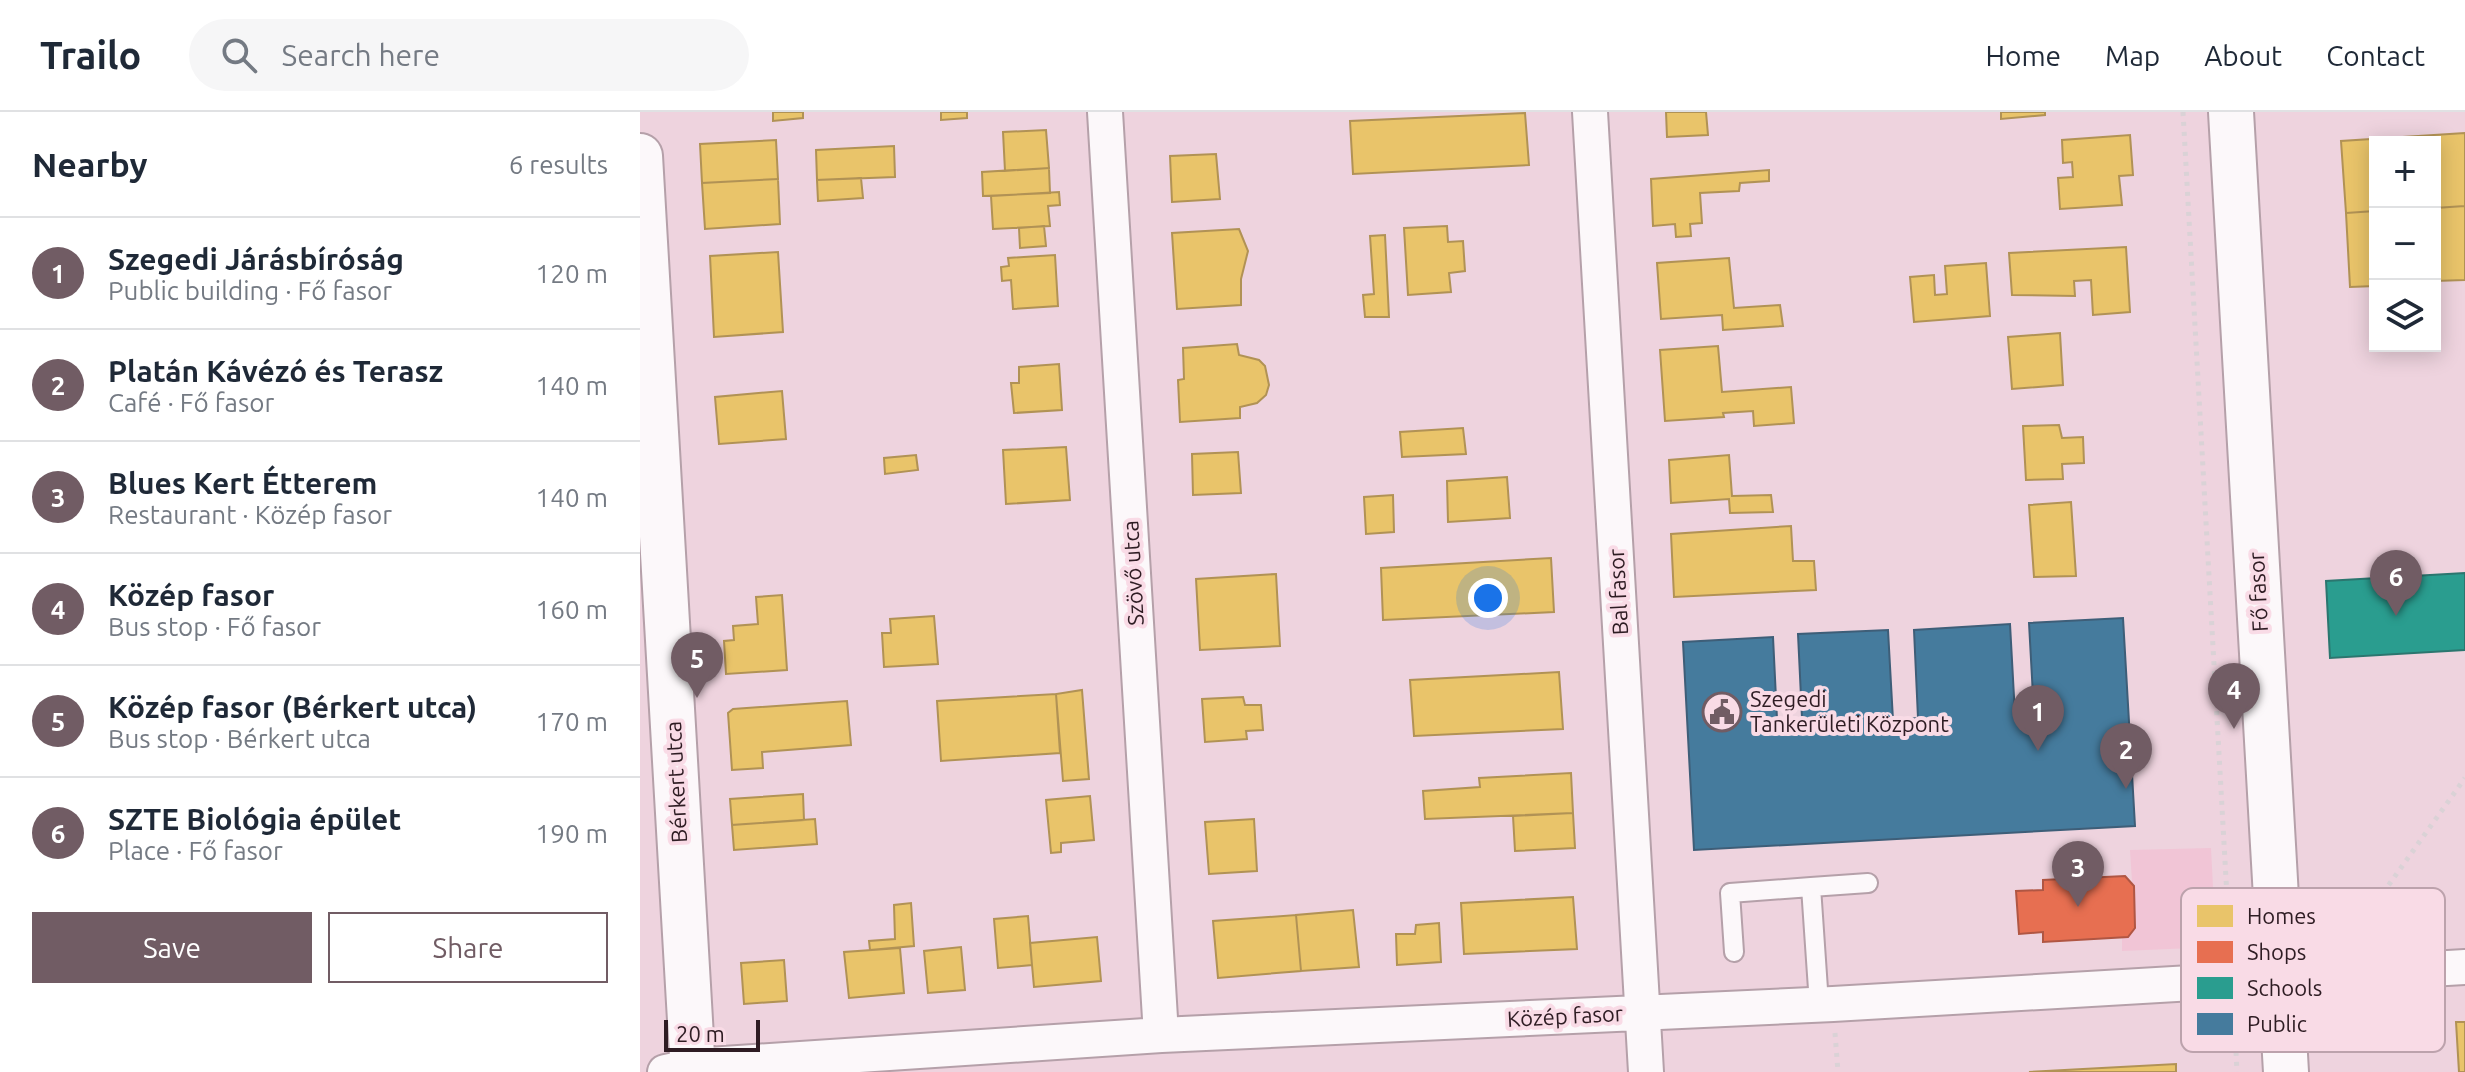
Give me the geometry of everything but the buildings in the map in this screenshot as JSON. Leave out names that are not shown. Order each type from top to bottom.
[{"type":"street","name":"Szövő utca","points":[[1105,112],[1161,1035]]},
{"type":"street","name":"Bal fasor","points":[[1590,112],[1646,1072]]},
{"type":"street","name":"Fő fasor","points":[[2231,112],[2275,888]]},
{"type":"street","name":"Bérkert utca","points":[[640,156],[684,1070]]},
{"type":"street","name":"Közép fasor","points":[[2445,968],[2465,967]]},
{"type":"street","name":"Közép fasor","points":[[684,1070],[1161,1035],[2181,984]]},
{"type":"street","name":"Fő fasor","points":[[2285,1052],[2286,1072]]},
{"type":"lane","points":[[1734,952],[1730,893],[1868,883]]},
{"type":"lane","points":[[1811,887],[1819,1004]]},
{"type":"path","points":[[2183,112],[2227,888]]},
{"type":"path","points":[[2386,888],[2465,778]]},
{"type":"path","points":[[2236,1052],[2237,1072]]},
{"type":"shaded area","points":[[2211,848],[2213,888],[2181,888],[2181,948],[2122,951],[2122,937],[2128,937],[2135,928],[2130,850]]},
{"type":"place","name":"SZTE Biológia épület","points":[[2396,616]]},
{"type":"place","name":"Közép fasor (Bérkert utca)","points":[[697,698]]},
{"type":"place","name":"Szegedi Tankerületi Központ","points":[[1722,712]]},
{"type":"place","name":"Közép fasor","points":[[2234,729]]},
{"type":"place","name":"Szegedi Járásbíróság","points":[[2038,751]]},
{"type":"place","name":"Platán Kávézó és Terasz","points":[[2126,789]]},
{"type":"place","name":"Blues Kert Étterem","points":[[2078,907]]}]
